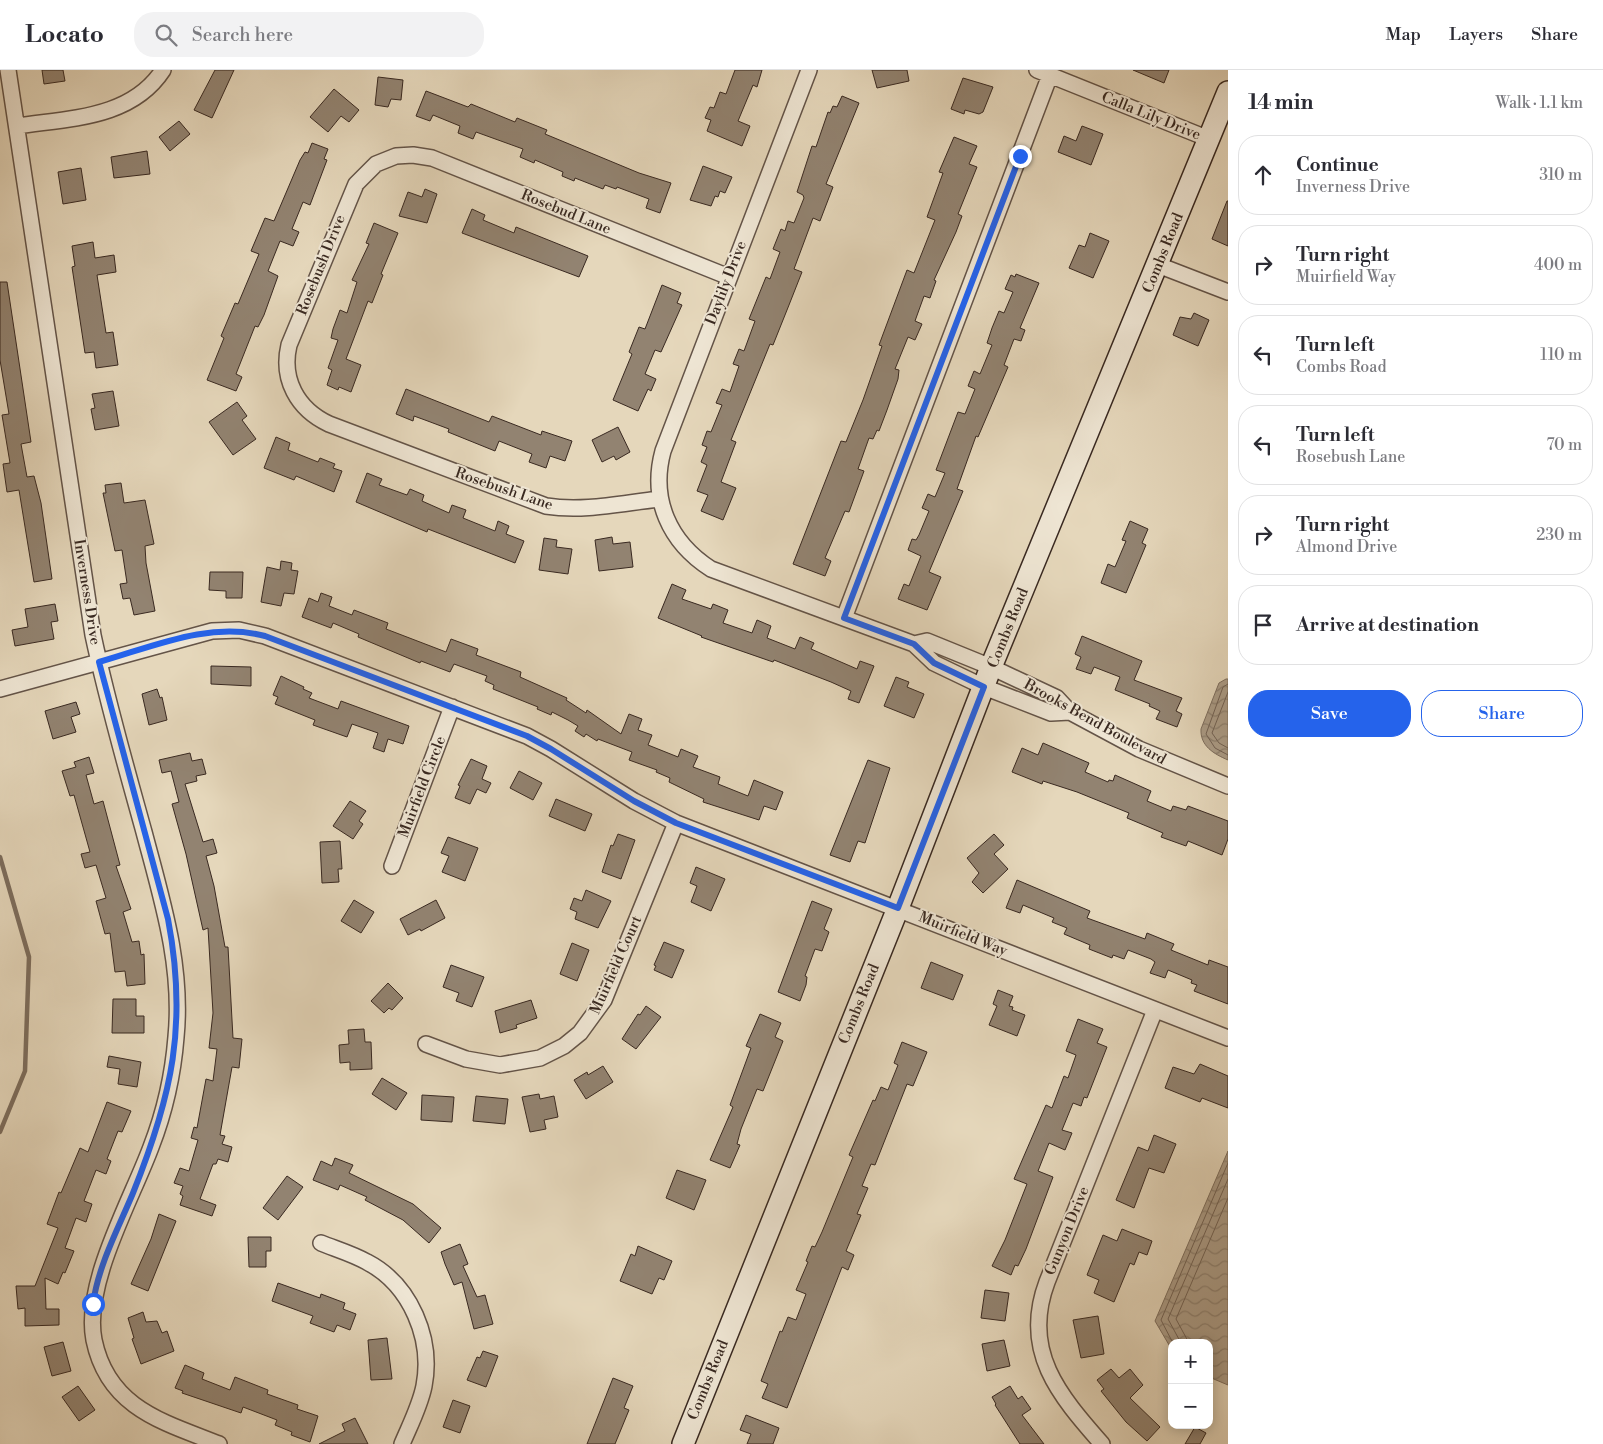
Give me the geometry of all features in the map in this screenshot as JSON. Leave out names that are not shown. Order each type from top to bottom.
[{"type":"street","name":"Inverness Drive","points":[[8,70],[99,662],[168,919],[174,954],[178,1009],[174,1063],[162,1117],[101,1272],[93,1304],[92,1324],[97,1350],[112,1382],[126,1398],[142,1412],[187,1438],[220,1444]]},
{"type":"street","points":[[17,126],[103,113],[122,107],[149,88],[164,70]]},
{"type":"street","name":"Daylily Drive","points":[[660,499],[658,477],[663,451],[809,70]]},
{"type":"street","points":[[844,618],[1043,73]]},
{"type":"street","name":"Calla Lily Drive","points":[[1043,73],[1209,139]]},
{"type":"street","name":"Combs Road","points":[[683,1444],[898,908],[991,667],[1228,92]]},
{"type":"street","name":"Rosebud Lane","points":[[403,155],[432,158],[729,277]]},
{"type":"street","name":"Rosebush Drive","points":[[300,401],[293,392],[287,372],[288,351],[349,196],[360,178],[370,169],[382,161],[403,155]]},
{"type":"street","points":[[1158,265],[1228,292]]},
{"type":"street","name":"Rosebush Lane","points":[[300,401],[311,414],[329,424],[546,506],[573,509],[660,499]]},
{"type":"street","points":[[660,499],[666,519],[676,537],[700,561],[731,576],[914,644],[934,663],[984,687],[1051,713],[1070,712]]},
{"type":"street","name":"Muirfield Way","points":[[0,689],[198,634],[239,630],[265,636],[521,734],[551,749],[634,801],[676,823],[1228,1038]]},
{"type":"street","points":[[914,644],[927,641],[991,667]]},
{"type":"street","name":"Brooks Bend Boulevard","points":[[991,667],[1057,698],[1070,712],[1139,749],[1228,786]]},
{"type":"street","name":"Muirfield Circle","points":[[392,866],[452,707]]},
{"type":"street","name":"Muirfield Court","points":[[426,1044],[466,1059],[500,1065],[540,1058],[558,1050],[580,1033],[604,1000],[676,823]]},
{"type":"street","name":"Gunyon Drive","points":[[1102,1444],[1056,1387],[1046,1369],[1040,1343],[1039,1309],[1047,1282],[1156,1010]]},
{"type":"street","points":[[321,1242],[378,1269],[397,1287],[418,1321],[426,1353],[425,1380],[420,1399],[402,1444]]},
{"type":"water","points":[[1228,679],[1228,760],[1209,749],[1201,735],[1201,729],[1219,683]]},
{"type":"water","points":[[1228,1151],[1228,1385],[1213,1379],[1213,1339],[1168,1339],[1168,1343],[1155,1321]]},
{"type":"building","points":[[42,70],[63,70],[65,81],[44,84]]},
{"type":"building","points":[[215,70],[234,70],[212,118],[194,110]]},
{"type":"building","points":[[735,70],[762,70],[757,87],[753,85],[738,121],[750,126],[742,146],[707,131],[711,120],[705,118],[710,107],[714,108],[720,92],[726,94]]},
{"type":"building","points":[[872,70],[907,70],[909,81],[877,88]]},
{"type":"building","points":[[1133,70],[1169,70],[1164,83]]},
{"type":"building","points":[[378,77],[403,80],[401,100],[391,99],[388,107],[375,105]]},
{"type":"building","points":[[963,78],[993,87],[983,112],[979,114],[965,110],[964,114],[951,109]]},
{"type":"building","points":[[334,89],[359,110],[349,122],[341,116],[328,132],[310,117]]},
{"type":"building","points":[[426,91],[468,107],[471,104],[515,122],[517,118],[547,130],[545,134],[639,173],[671,183],[660,213],[646,208],[649,199],[617,187],[616,189],[605,185],[603,189],[575,178],[574,181],[562,176],[563,172],[535,160],[534,163],[520,157],[523,149],[476,132],[473,139],[458,133],[460,126],[433,115],[430,121],[416,116]]},
{"type":"building","points":[[842,96],[859,103],[826,184],[833,187],[820,221],[813,218],[794,269],[802,272],[773,345],[770,344],[731,440],[736,442],[721,482],[736,488],[723,520],[701,511],[708,495],[697,491],[707,465],[701,462],[707,447],[702,445],[707,431],[711,432],[722,405],[716,403],[722,389],[730,392],[739,366],[733,364],[739,349],[744,351],[755,321],[749,319],[766,277],[770,279],[780,252],[773,249],[781,229],[785,231],[788,221],[794,223],[804,198],[803,195],[797,192],[812,146],[816,147],[828,112],[830,113],[833,106],[837,107]]},
{"type":"building","points":[[179,121],[190,134],[170,151],[159,137]]},
{"type":"building","points":[[1082,126],[1103,134],[1091,165],[1058,152],[1064,136],[1076,141]]},
{"type":"building","points":[[954,137],[977,146],[969,164],[977,167],[958,214],[962,216],[934,280],[936,281],[930,298],[924,296],[915,321],[922,324],[915,340],[908,337],[895,369],[899,370],[898,379],[879,431],[877,430],[873,439],[869,438],[858,469],[864,471],[849,512],[845,511],[825,558],[831,561],[825,576],[793,564],[841,441],[846,442],[863,400],[882,346],[879,345],[907,270],[914,273],[935,220],[927,217],[943,173],[939,172]]},
{"type":"building","points":[[312,143],[328,149],[324,159],[327,160],[310,205],[303,202],[292,229],[299,232],[293,246],[280,241],[268,271],[278,276],[264,315],[258,327],[255,326],[236,374],[242,377],[236,391],[207,380],[224,338],[221,336],[235,303],[238,304],[259,254],[251,251],[265,218],[274,221],[300,160],[305,152],[308,153]]},
{"type":"building","points":[[147,151],[150,174],[114,178],[111,157]]},
{"type":"building","points":[[703,166],[732,177],[725,193],[720,191],[718,197],[715,196],[711,206],[690,200]]},
{"type":"building","points":[[81,168],[86,200],[63,204],[58,172]]},
{"type":"building","points":[[425,189],[437,194],[427,223],[399,216],[408,192],[422,197]]},
{"type":"building","points":[[1228,201],[1228,246],[1212,239]]},
{"type":"building","points":[[472,209],[485,215],[483,220],[514,233],[516,227],[588,256],[579,277],[462,233]]},
{"type":"building","points":[[374,223],[398,233],[381,274],[383,275],[372,303],[368,301],[346,359],[361,365],[351,392],[339,387],[338,390],[327,385],[332,370],[328,368],[338,340],[331,338],[340,310],[347,313],[357,282],[352,280],[369,244],[366,243]]},
{"type":"building","points":[[1090,233],[1109,241],[1093,278],[1069,268],[1079,245],[1085,247]]},
{"type":"building","points":[[93,242],[95,258],[114,255],[116,272],[97,275],[106,333],[113,332],[118,365],[96,368],[94,352],[85,353],[72,267],[75,266],[72,246]]},
{"type":"building","points":[[1016,274],[1039,283],[1020,328],[1025,330],[1021,341],[1014,339],[1004,365],[1008,367],[978,437],[976,436],[957,489],[963,491],[929,572],[941,577],[927,610],[898,599],[904,584],[909,586],[921,556],[908,550],[912,539],[916,540],[919,535],[929,511],[922,508],[928,494],[935,497],[945,473],[936,470],[958,412],[965,414],[975,389],[968,386],[974,371],[980,374],[992,345],[987,343],[992,328],[999,311],[1004,313],[1013,292],[1005,289],[1011,275],[1015,277]]},
{"type":"building","points":[[0,282],[7,282],[31,442],[21,444],[27,477],[34,476],[41,503],[52,579],[34,582],[19,490],[7,492],[3,464],[10,463],[2,415],[9,414],[0,360]]},
{"type":"building","points":[[662,285],[681,293],[677,303],[682,305],[661,352],[655,350],[645,374],[656,379],[651,391],[648,389],[638,411],[613,400],[632,354],[629,352],[639,327],[645,329]]},
{"type":"building","points":[[1194,313],[1209,320],[1198,346],[1173,335],[1180,317],[1191,319]]},
{"type":"building","points":[[406,389],[489,422],[492,416],[541,435],[542,431],[572,441],[565,461],[550,456],[546,468],[529,462],[532,454],[499,441],[495,451],[448,432],[449,429],[425,420],[414,416],[413,421],[396,414]]},
{"type":"building","points":[[113,391],[119,426],[95,430],[91,409],[95,408],[92,394]]},
{"type":"building","points":[[237,402],[247,416],[242,420],[256,439],[233,455],[209,422]]},
{"type":"building","points":[[618,427],[630,452],[616,460],[614,456],[602,462],[592,440]]},
{"type":"building","points":[[276,437],[290,443],[288,450],[318,462],[320,458],[335,464],[333,468],[342,471],[334,492],[296,476],[294,480],[264,468]]},
{"type":"building","points":[[367,473],[382,479],[379,485],[407,495],[410,489],[424,495],[422,501],[449,513],[452,505],[466,510],[463,518],[495,531],[498,521],[509,526],[506,534],[524,541],[515,563],[428,529],[427,532],[356,502]]},
{"type":"building","points":[[121,483],[124,503],[145,500],[154,544],[145,546],[146,563],[155,611],[134,615],[130,598],[123,599],[120,584],[127,583],[122,550],[115,551],[103,493],[106,493],[105,485]]},
{"type":"building","points":[[1130,521],[1148,529],[1142,543],[1146,545],[1126,593],[1101,583],[1108,564],[1115,567],[1126,541],[1122,540]]},
{"type":"building","points":[[612,537],[613,544],[630,542],[633,567],[599,571],[595,540]]},
{"type":"building","points":[[544,538],[557,540],[556,547],[572,549],[568,574],[539,570]]},
{"type":"building","points":[[281,561],[292,563],[291,570],[298,571],[294,594],[284,593],[281,606],[261,602],[267,567],[280,570]]},
{"type":"building","points":[[210,572],[243,572],[242,598],[226,598],[226,591],[209,590]]},
{"type":"building","points":[[672,584],[686,590],[682,599],[711,609],[713,604],[728,610],[723,623],[752,633],[757,620],[771,626],[767,638],[795,649],[800,637],[814,643],[811,649],[857,669],[860,661],[874,666],[859,703],[848,699],[851,691],[831,682],[774,660],[773,662],[701,637],[658,618]]},
{"type":"building","points":[[321,593],[332,597],[329,606],[352,615],[354,610],[388,623],[386,629],[446,652],[451,639],[478,649],[476,655],[521,672],[520,677],[567,698],[566,700],[586,713],[587,710],[621,734],[629,714],[642,719],[638,730],[652,735],[648,745],[678,757],[681,749],[698,756],[693,767],[720,777],[718,784],[748,796],[754,780],[783,792],[776,810],[764,806],[759,820],[703,802],[704,799],[669,782],[670,778],[656,772],[657,770],[629,760],[632,752],[598,739],[597,741],[586,734],[584,737],[575,731],[578,726],[568,720],[552,712],[551,715],[537,709],[538,707],[493,689],[494,685],[485,681],[487,676],[454,664],[450,672],[421,661],[420,663],[358,637],[359,634],[333,623],[331,628],[302,617],[309,598],[318,602]]},
{"type":"building","points":[[55,604],[58,621],[51,622],[54,639],[15,646],[12,630],[28,627],[25,609]]},
{"type":"building","points":[[1082,636],[1142,661],[1134,680],[1182,698],[1176,711],[1182,714],[1177,727],[1156,719],[1160,711],[1149,706],[1150,704],[1115,690],[1120,677],[1094,667],[1091,674],[1076,669],[1081,657],[1075,654]]},
{"type":"building","points":[[211,666],[251,667],[251,686],[211,684]]},
{"type":"building","points":[[281,676],[312,693],[309,698],[338,709],[341,701],[409,726],[403,744],[388,739],[384,752],[373,748],[378,733],[352,724],[347,737],[313,725],[315,720],[275,704],[278,697],[273,695]]},
{"type":"building","points":[[896,677],[909,682],[907,687],[924,694],[914,718],[884,706]]},
{"type":"building","points":[[157,689],[160,698],[162,697],[167,720],[149,725],[142,694]]},
{"type":"building","points":[[76,702],[80,714],[71,717],[76,732],[53,739],[45,711]]},
{"type":"building","points":[[1043,743],[1089,763],[1085,772],[1108,782],[1109,780],[1113,781],[1115,775],[1151,791],[1147,801],[1171,811],[1173,806],[1186,810],[1188,806],[1228,821],[1228,839],[1222,855],[1188,841],[1186,846],[1161,837],[1163,833],[1127,818],[1129,813],[1077,792],[1043,781],[1042,784],[1012,772],[1022,748],[1038,755]]},
{"type":"building","points":[[190,753],[192,761],[202,759],[206,774],[196,776],[197,781],[185,784],[203,842],[213,839],[217,853],[206,856],[214,886],[225,947],[228,947],[233,1038],[242,1039],[239,1068],[232,1067],[220,1135],[225,1136],[222,1144],[232,1147],[228,1162],[218,1159],[216,1164],[213,1164],[200,1199],[216,1205],[212,1216],[180,1205],[183,1196],[180,1194],[183,1186],[174,1183],[180,1168],[189,1171],[198,1140],[191,1138],[194,1127],[197,1128],[206,1079],[213,1081],[217,1049],[209,1048],[213,1013],[208,928],[203,930],[186,854],[172,804],[179,802],[171,771],[162,773],[159,760]]},
{"type":"building","points":[[89,757],[94,773],[86,775],[94,804],[103,801],[120,865],[116,866],[131,909],[123,912],[132,942],[139,941],[141,955],[144,954],[145,984],[127,986],[125,971],[115,972],[110,933],[105,934],[96,901],[106,898],[96,865],[85,868],[81,854],[90,852],[74,795],[70,796],[62,771],[76,767],[74,762]]},
{"type":"building","points":[[471,759],[487,766],[482,779],[491,783],[486,793],[477,789],[470,804],[455,798],[460,786],[458,785]]},
{"type":"building","points":[[868,760],[890,768],[865,843],[858,841],[850,862],[830,855]]},
{"type":"building","points":[[519,771],[542,783],[533,800],[510,788]]},
{"type":"building","points":[[556,799],[592,814],[585,831],[549,816]]},
{"type":"building","points":[[350,801],[366,811],[359,821],[363,824],[353,839],[333,826]]},
{"type":"building","points":[[618,834],[635,840],[621,879],[602,872],[611,845],[613,846]]},
{"type":"building","points":[[994,834],[1004,845],[994,854],[1008,869],[983,893],[972,882],[979,873],[967,858]]},
{"type":"building","points":[[448,837],[478,848],[465,881],[442,872],[449,856],[441,853]]},
{"type":"building","points":[[340,841],[342,869],[338,869],[339,882],[322,883],[320,842]]},
{"type":"building","points":[[696,867],[725,879],[711,911],[691,902],[697,886],[690,883]]},
{"type":"building","points":[[1017,880],[1090,911],[1087,918],[1145,939],[1147,933],[1174,944],[1171,950],[1208,965],[1209,960],[1228,967],[1228,1004],[1194,991],[1197,985],[1191,983],[1192,980],[1168,970],[1165,978],[1150,973],[1155,962],[1151,959],[1128,950],[1124,959],[1113,955],[1112,958],[1089,949],[1090,945],[1064,934],[1067,928],[1052,922],[1054,918],[1023,905],[1020,913],[1006,908]]},
{"type":"building","points":[[586,890],[611,901],[598,928],[575,919],[577,912],[570,909],[574,898],[582,901]]},
{"type":"building","points":[[354,900],[374,912],[361,933],[341,921]]},
{"type":"building","points":[[436,900],[445,918],[421,931],[420,929],[408,935],[400,919]]},
{"type":"building","points":[[812,901],[832,909],[824,929],[829,932],[822,951],[815,949],[805,976],[807,977],[806,985],[800,1001],[778,992]]},
{"type":"building","points":[[664,942],[684,950],[672,978],[654,970],[656,966],[654,965]]},
{"type":"building","points":[[572,943],[589,950],[577,981],[560,974]]},
{"type":"building","points":[[931,962],[963,975],[953,1000],[921,988]]},
{"type":"building","points":[[451,965],[484,977],[472,1007],[456,1001],[459,993],[443,987]]},
{"type":"building","points":[[388,983],[403,998],[392,1010],[389,1008],[384,1013],[371,1001]]},
{"type":"building","points":[[998,990],[1013,996],[1009,1006],[1013,1007],[1012,1010],[1025,1015],[1017,1036],[989,1025],[997,1006],[993,1004]]},
{"type":"building","points":[[113,999],[136,999],[136,1016],[144,1016],[144,1033],[112,1033]]},
{"type":"building","points":[[531,1000],[537,1018],[516,1025],[517,1028],[500,1033],[495,1011]]},
{"type":"building","points":[[646,1006],[661,1017],[636,1049],[622,1039],[638,1014],[640,1015]]},
{"type":"building","points":[[760,1014],[781,1023],[775,1037],[783,1041],[763,1091],[757,1089],[741,1129],[737,1144],[740,1145],[730,1168],[710,1160],[733,1107],[730,1105],[751,1048],[746,1046]]},
{"type":"building","points":[[1078,1019],[1103,1029],[1097,1043],[1107,1047],[1087,1098],[1084,1097],[1081,1106],[1073,1103],[1062,1130],[1072,1133],[1065,1150],[1049,1143],[1038,1171],[1053,1177],[1026,1249],[1018,1266],[1015,1265],[1011,1275],[992,1266],[1005,1240],[1027,1184],[1014,1179],[1046,1105],[1052,1108],[1064,1076],[1068,1078],[1076,1055],[1066,1051]]},
{"type":"building","points":[[364,1029],[365,1042],[371,1042],[372,1069],[350,1070],[350,1062],[340,1063],[339,1045],[349,1044],[348,1030]]},
{"type":"building","points":[[902,1042],[927,1052],[913,1086],[907,1084],[875,1165],[871,1164],[862,1186],[868,1188],[857,1214],[861,1215],[846,1251],[854,1255],[848,1270],[842,1267],[787,1408],[762,1398],[768,1384],[761,1381],[780,1331],[782,1332],[788,1317],[796,1320],[806,1294],[796,1290],[808,1262],[806,1261],[812,1246],[815,1247],[822,1232],[853,1157],[849,1155],[873,1100],[875,1101],[881,1087],[888,1090],[898,1065],[894,1063]]},
{"type":"building","points":[[109,1056],[141,1062],[137,1087],[118,1084],[120,1069],[107,1067]]},
{"type":"building","points":[[1200,1064],[1228,1076],[1228,1108],[1202,1098],[1200,1102],[1165,1088],[1173,1067],[1194,1074]]},
{"type":"building","points":[[603,1066],[613,1082],[586,1099],[574,1080],[587,1072],[588,1075]]},
{"type":"building","points":[[382,1078],[407,1093],[396,1110],[372,1094]]},
{"type":"building","points":[[539,1094],[540,1099],[554,1096],[558,1117],[544,1120],[546,1129],[530,1132],[522,1097]]},
{"type":"building","points":[[422,1095],[454,1097],[452,1122],[421,1120]]},
{"type":"building","points":[[476,1096],[508,1099],[505,1124],[473,1121]]},
{"type":"building","points":[[107,1102],[131,1111],[122,1132],[118,1131],[107,1159],[111,1161],[106,1174],[96,1170],[84,1201],[92,1204],[86,1222],[76,1218],[65,1248],[74,1251],[65,1273],[63,1272],[58,1284],[45,1278],[46,1309],[59,1309],[59,1325],[25,1326],[25,1308],[18,1309],[16,1286],[35,1286],[58,1228],[47,1224],[59,1192],[61,1193],[80,1148],[88,1152]]},
{"type":"building","points":[[1154,1135],[1176,1144],[1164,1173],[1149,1168],[1134,1208],[1116,1200],[1138,1147],[1148,1151]]},
{"type":"building","points":[[335,1158],[353,1165],[349,1173],[413,1204],[441,1228],[429,1243],[403,1220],[365,1200],[367,1197],[340,1185],[338,1190],[313,1180],[321,1161],[332,1166]]},
{"type":"building","points":[[677,1170],[706,1180],[694,1210],[666,1198]]},
{"type":"building","points":[[287,1176],[303,1187],[278,1220],[263,1208]]},
{"type":"building","points":[[159,1214],[176,1221],[148,1291],[131,1284],[151,1239]]},
{"type":"building","points":[[1122,1229],[1152,1241],[1147,1255],[1139,1252],[1134,1265],[1130,1263],[1114,1302],[1094,1293],[1099,1280],[1087,1275],[1103,1235],[1117,1241]]},
{"type":"building","points":[[248,1237],[271,1237],[271,1251],[266,1251],[266,1267],[249,1267]]},
{"type":"building","points":[[460,1244],[468,1264],[463,1266],[477,1297],[485,1295],[493,1324],[474,1329],[462,1282],[454,1285],[445,1264],[441,1252]]},
{"type":"building","points":[[638,1246],[672,1261],[664,1280],[659,1278],[652,1294],[620,1281],[631,1254],[635,1256]]},
{"type":"building","points":[[278,1283],[320,1298],[321,1294],[345,1303],[343,1309],[356,1314],[350,1330],[337,1325],[334,1332],[310,1323],[313,1316],[272,1301]]},
{"type":"building","points":[[985,1290],[1009,1293],[1005,1321],[981,1318]]},
{"type":"building","points":[[143,1312],[146,1322],[157,1321],[162,1333],[167,1331],[174,1351],[141,1364],[132,1339],[134,1338],[128,1318]]},
{"type":"building","points":[[1098,1316],[1104,1354],[1081,1358],[1073,1320]]},
{"type":"building","points":[[387,1338],[392,1379],[371,1380],[368,1340]]},
{"type":"building","points":[[1004,1340],[1010,1366],[987,1371],[982,1344]]},
{"type":"building","points":[[63,1342],[71,1371],[52,1376],[44,1347]]},
{"type":"building","points":[[483,1351],[498,1356],[486,1387],[467,1380],[477,1357],[480,1358]]},
{"type":"building","points":[[185,1365],[204,1373],[202,1379],[230,1390],[235,1377],[268,1390],[267,1394],[298,1405],[297,1409],[318,1416],[310,1442],[291,1435],[292,1432],[275,1425],[277,1420],[243,1407],[241,1413],[182,1393],[183,1391],[175,1388]]},
{"type":"building","points":[[1111,1369],[1119,1378],[1130,1369],[1143,1385],[1130,1398],[1160,1427],[1147,1441],[1126,1422],[1101,1391],[1104,1389],[1097,1380]]},
{"type":"building","points":[[613,1378],[633,1386],[624,1408],[629,1410],[615,1444],[587,1444]]},
{"type":"building","points":[[78,1386],[95,1410],[79,1421],[62,1397]]},
{"type":"building","points":[[1010,1386],[1018,1399],[1022,1396],[1031,1409],[1022,1415],[1044,1444],[1020,1444],[995,1405],[992,1397]]},
{"type":"building","points":[[453,1400],[470,1406],[460,1433],[443,1427]]},
{"type":"building","points":[[746,1415],[779,1428],[773,1444],[747,1444],[751,1434],[740,1430]]},
{"type":"building","points":[[355,1418],[368,1444],[319,1444],[345,1431],[342,1424]]},
{"type":"building","points":[[1194,1429],[1199,1429],[1206,1433],[1200,1444],[1185,1444]]},
{"type":"waterway","points":[[0,857],[29,957],[25,1071],[0,1132]]},
{"type":"route","points":[[93,1304],[96,1284],[151,1149],[162,1117],[174,1063],[178,1009],[177,981],[168,919],[99,662],[212,631],[239,630],[265,636],[527,736],[634,801],[676,823],[898,908],[984,687],[934,663],[914,644],[844,618],[1020,156]]}]
